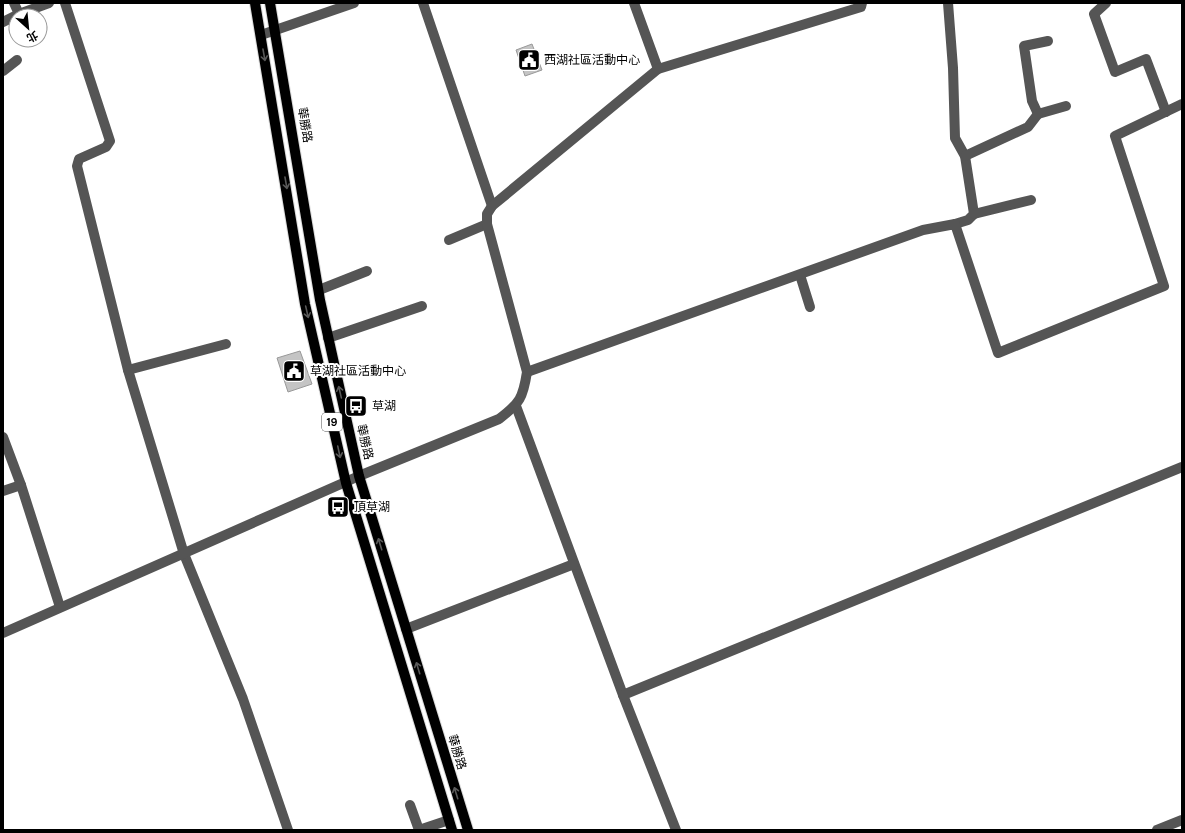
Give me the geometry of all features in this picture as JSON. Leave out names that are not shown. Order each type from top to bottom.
[{"type":"main road","name":"19","points":[[256,3],[305,304],[346,483],[450,825]]},
{"type":"main road","name":"華勝路","points":[[270,3],[328,338],[359,476],[468,830]]},
{"type":"street","points":[[35,8],[49,3]]},
{"type":"street","points":[[65,3],[110,141],[106,147],[79,158],[76,166],[128,370],[184,554],[243,699],[288,830]]},
{"type":"street","points":[[261,35],[354,3]]},
{"type":"street","points":[[423,3],[492,206]]},
{"type":"street","points":[[634,3],[658,69]]},
{"type":"street","points":[[948,3],[953,68],[955,138],[965,156],[974,214]]},
{"type":"street","points":[[1106,3],[1094,14],[1115,72],[1146,59],[1166,112]]},
{"type":"street","points":[[3,633],[359,476],[499,419],[516,406],[524,390],[527,372],[487,224],[487,214],[492,206],[658,69],[864,4]]},
{"type":"street","points":[[1038,114],[1032,101],[1024,46],[1048,41]]},
{"type":"street","points":[[3,71],[17,60]]},
{"type":"street","points":[[955,224],[998,353],[1164,286],[1115,136],[1182,104]]},
{"type":"street","points":[[965,156],[1028,127],[1038,114],[1066,106]]},
{"type":"street","points":[[527,372],[923,230],[955,224],[968,220],[974,214],[1031,200]]},
{"type":"street","points":[[449,240],[487,224]]},
{"type":"street","points":[[319,290],[368,271]]},
{"type":"street","points":[[800,275],[810,307]]},
{"type":"street","points":[[328,338],[422,306]]},
{"type":"street","points":[[128,370],[226,344]]},
{"type":"street","points":[[516,406],[623,695],[676,830]]},
{"type":"street","points":[[3,437],[22,485],[60,607]]},
{"type":"street","points":[[623,695],[1182,466]]},
{"type":"street","points":[[3,491],[22,485]]},
{"type":"street","points":[[406,629],[574,564]]},
{"type":"street","points":[[410,805],[419,830],[450,825]]},
{"type":"street","points":[[1157,830],[1182,820]]},
{"type":"building","name":"西湖社區活動中心","points":[[532,44],[542,70],[525,76],[516,50]]},
{"type":"building","name":"草湖社區活動中心","points":[[300,351],[312,384],[288,392],[277,358]]},
{"type":"place","name":"西湖社區活動中心","points":[[529,60]]},
{"type":"place","name":"草湖社區活動中心","points":[[294,371]]},
{"type":"place","name":"草湖","points":[[356,406]]},
{"type":"place","name":"頂草湖","points":[[338,507]]}]
